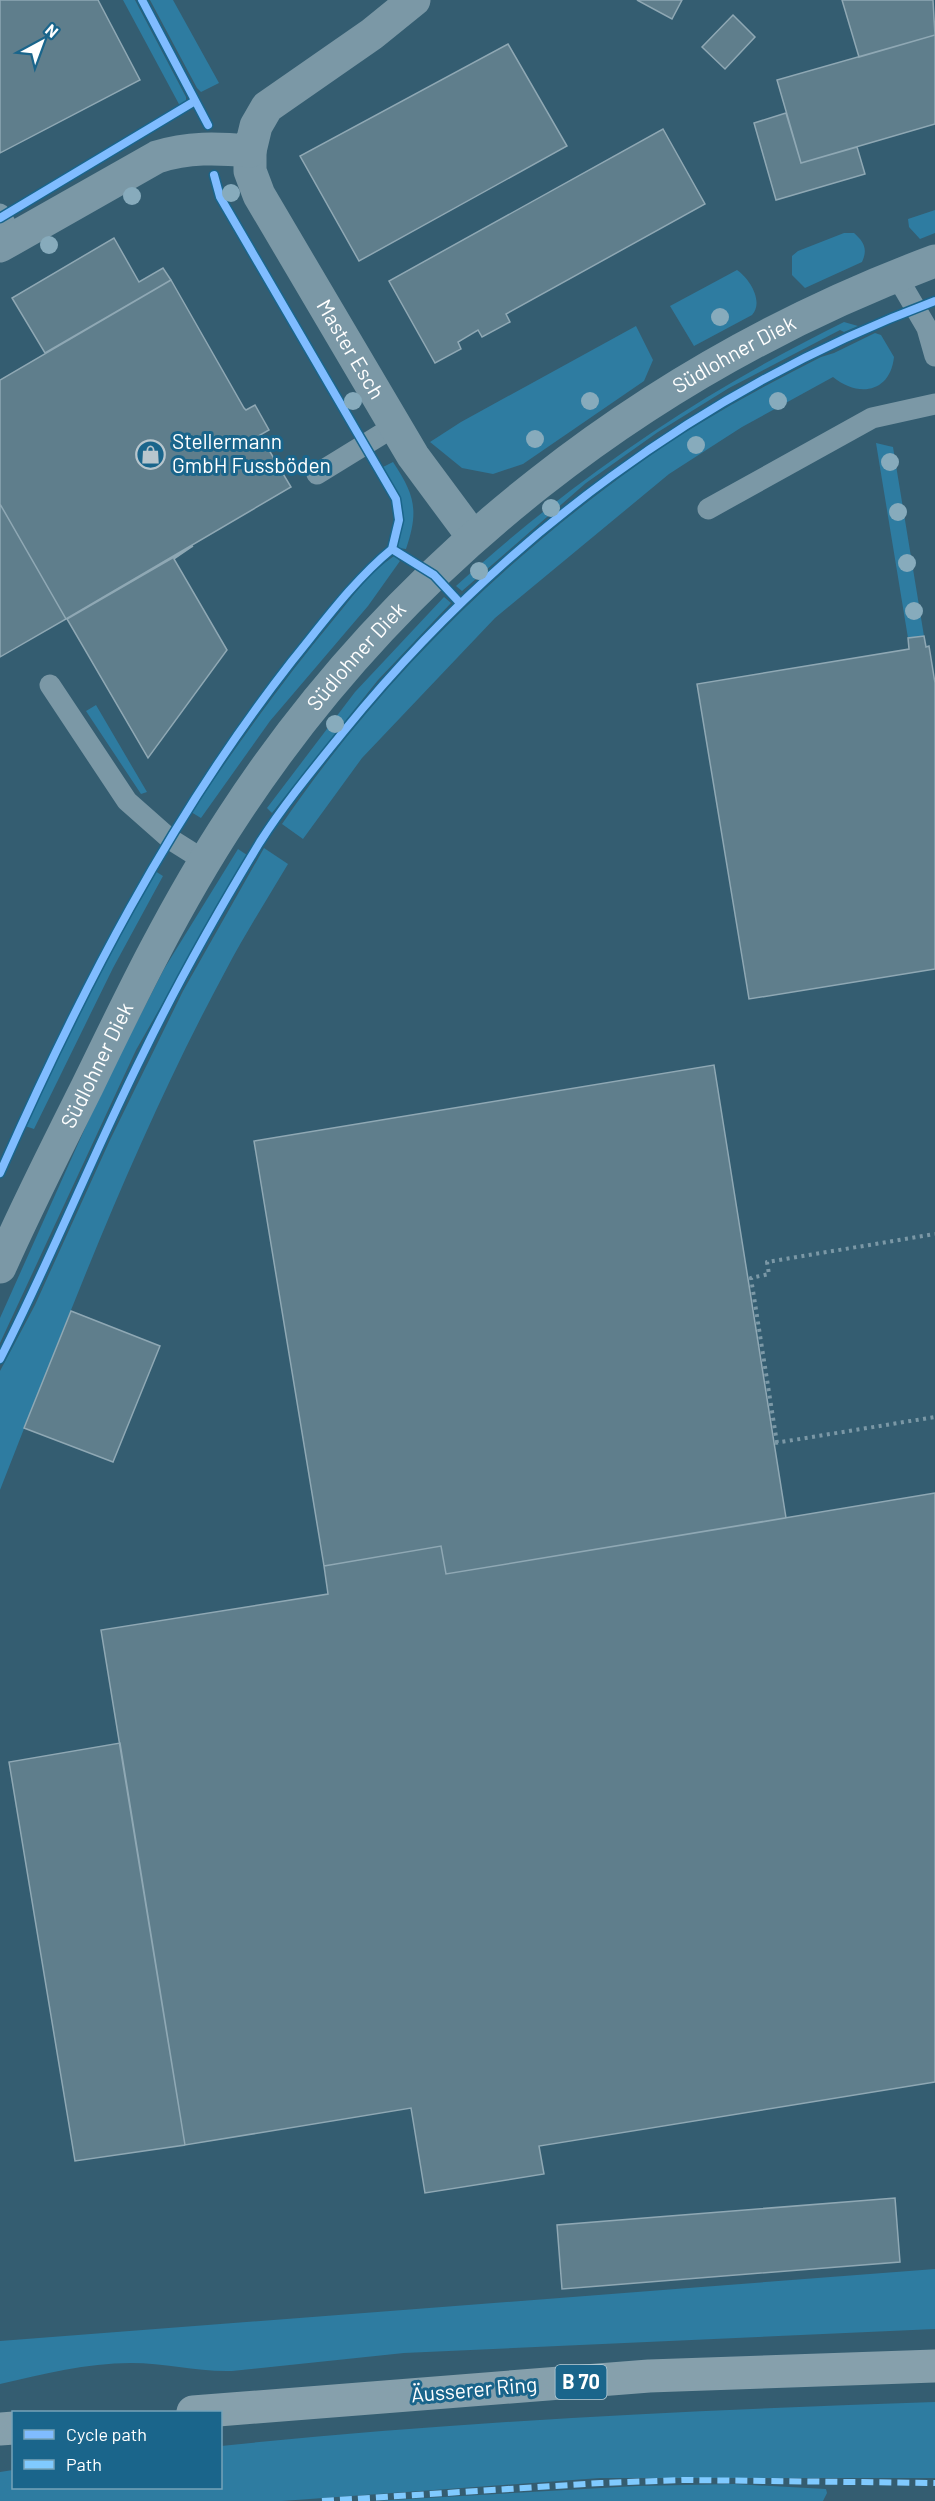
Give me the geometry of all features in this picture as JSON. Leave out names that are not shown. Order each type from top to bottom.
[{"type":"main road","name":"Äusserer Ring","points":[[206,2411],[648,2376],[935,2366]]},
{"type":"street","name":"Master Esch","points":[[414,0],[372,34],[267,107],[256,126],[250,151],[250,171],[259,195],[395,426],[473,537]]},
{"type":"street","points":[[4,233],[157,157],[178,150],[211,148],[250,151]]},
{"type":"street","name":"Südlohner Diek","points":[[0,1267],[128,1002],[206,861],[233,816],[338,677],[370,640],[473,537],[551,472],[608,430],[693,375],[826,305],[935,261]]},
{"type":"lane","points":[[896,275],[927,328],[935,356]]},
{"type":"lane","points":[[708,509],[872,418],[935,404]]},
{"type":"lane","points":[[317,474],[395,426]]},
{"type":"lane","points":[[50,685],[127,801],[170,839],[206,861]]},
{"type":"path","points":[[935,1234],[767,1262],[769,1274],[751,1278],[776,1443],[935,1417]]},
{"type":"shaded area","points":[[123,0],[135,0],[186,97],[186,103],[180,106]]},
{"type":"shaded area","points":[[150,0],[173,0],[219,83],[201,92],[197,88]]},
{"type":"shaded area","points":[[935,210],[935,233],[920,239],[909,227],[908,219]]},
{"type":"shaded area","points":[[844,233],[854,233],[863,243],[865,253],[862,262],[805,288],[792,275],[792,256],[798,251]]},
{"type":"shaded area","points":[[737,270],[747,279],[754,291],[757,304],[755,310],[752,315],[694,346],[670,306]]},
{"type":"shaded area","points":[[844,322],[858,326],[844,332],[840,330],[729,388],[658,432],[586,483],[462,591],[456,586],[547,509],[641,440],[739,378]]},
{"type":"shaded area","points":[[636,326],[653,360],[644,381],[523,464],[493,474],[462,468],[430,442],[461,422]]},
{"type":"shaded area","points":[[875,333],[881,335],[894,357],[886,379],[879,385],[862,389],[852,388],[833,377],[742,427],[669,474],[495,618],[362,758],[303,839],[282,824],[319,772],[400,675],[489,585],[537,543],[586,503],[681,435],[774,381]]},
{"type":"shaded area","points":[[876,443],[893,447],[924,636],[908,638]]},
{"type":"shaded area","points":[[393,462],[406,484],[413,504],[413,524],[406,549],[399,548],[396,543],[400,521],[399,504],[383,467]]},
{"type":"shaded area","points":[[394,556],[400,561],[368,606],[270,721],[201,818],[191,812],[260,714],[315,642],[362,585]]},
{"type":"shaded area","points":[[444,597],[451,603],[378,680],[272,813],[267,808],[355,692]]},
{"type":"shaded area","points":[[96,705],[147,792],[141,794],[86,711]]},
{"type":"shaded area","points":[[264,848],[288,864],[233,957],[162,1097],[105,1227],[0,1490],[0,1371],[35,1305],[110,1140],[183,991]]},
{"type":"shaded area","points":[[238,849],[247,855],[136,1050],[0,1343],[0,1318],[103,1088],[164,969]]},
{"type":"shaded area","points":[[155,871],[163,876],[113,968],[34,1129],[25,1126],[90,990]]},
{"type":"shaded area","points":[[935,2269],[935,2329],[404,2353],[232,2371],[144,2363],[114,2363],[65,2370],[0,2384],[0,2341]]},
{"type":"shaded area","points":[[935,2402],[935,2478],[600,2478],[282,2501],[0,2501],[0,2472],[12,2470],[12,2489],[222,2489],[222,2446],[488,2423]]},
{"type":"shaded area","points":[[734,2484],[826,2489],[827,2493],[823,2501],[373,2501],[637,2486]]},
{"type":"building","points":[[0,0],[98,0],[140,80],[0,153]]},
{"type":"building","points":[[637,0],[682,0],[672,19]]},
{"type":"building","points":[[842,0],[933,0],[935,35],[859,57]]},
{"type":"building","points":[[733,15],[755,37],[725,69],[702,47]]},
{"type":"building","points":[[935,35],[935,124],[801,163],[777,80]]},
{"type":"building","points":[[508,44],[567,146],[359,261],[300,156]]},
{"type":"building","points":[[786,113],[801,163],[857,147],[865,174],[776,200],[754,123]]},
{"type":"building","points":[[663,129],[705,204],[506,314],[510,322],[482,337],[478,330],[458,342],[461,349],[435,363],[389,281]]},
{"type":"building","points":[[114,238],[139,282],[163,268],[171,280],[45,353],[12,298]]},
{"type":"building","points":[[171,280],[244,408],[246,410],[255,405],[269,430],[260,435],[291,487],[66,619],[0,504],[0,380]]},
{"type":"building","points":[[0,504],[66,619],[0,657]]},
{"type":"building","points":[[193,546],[174,559],[227,650],[148,758],[67,619]]},
{"type":"building","points":[[924,636],[926,647],[929,646],[935,683],[935,969],[749,999],[697,684],[909,649],[908,638]]},
{"type":"building","points":[[714,1065],[786,1518],[446,1574],[441,1546],[324,1566],[254,1141]]},
{"type":"building","points":[[71,1311],[160,1346],[113,1462],[24,1428]]},
{"type":"building","points":[[935,1493],[935,2082],[539,2146],[544,2174],[425,2193],[411,2108],[185,2145],[101,1630],[328,1594],[324,1566],[441,1546],[446,1574]]},
{"type":"building","points":[[120,1743],[185,2145],[75,2161],[9,1762]]},
{"type":"building","points":[[895,2198],[900,2262],[562,2289],[557,2225]]},
{"type":"marked path","points":[[322,2501],[601,2483],[684,2480],[935,2483]]},
{"type":"cycle path","points":[[142,0],[208,125]]},
{"type":"cycle path","points":[[0,218],[195,101]]},
{"type":"cycle path","points":[[214,175],[220,197],[396,499],[399,520],[392,549]]},
{"type":"cycle path","points":[[0,1359],[143,1054],[184,973],[229,894],[260,842],[290,799],[404,661],[469,595],[538,534],[611,477],[687,424],[767,378],[850,336],[935,301]]},
{"type":"cycle path","points":[[0,1173],[95,973],[167,844],[206,781],[248,720],[327,617],[365,574],[392,549],[434,575],[460,603]]},
{"type":"place","name":"Stellermann GmbH Fussböden","points":[[151,454]]}]
